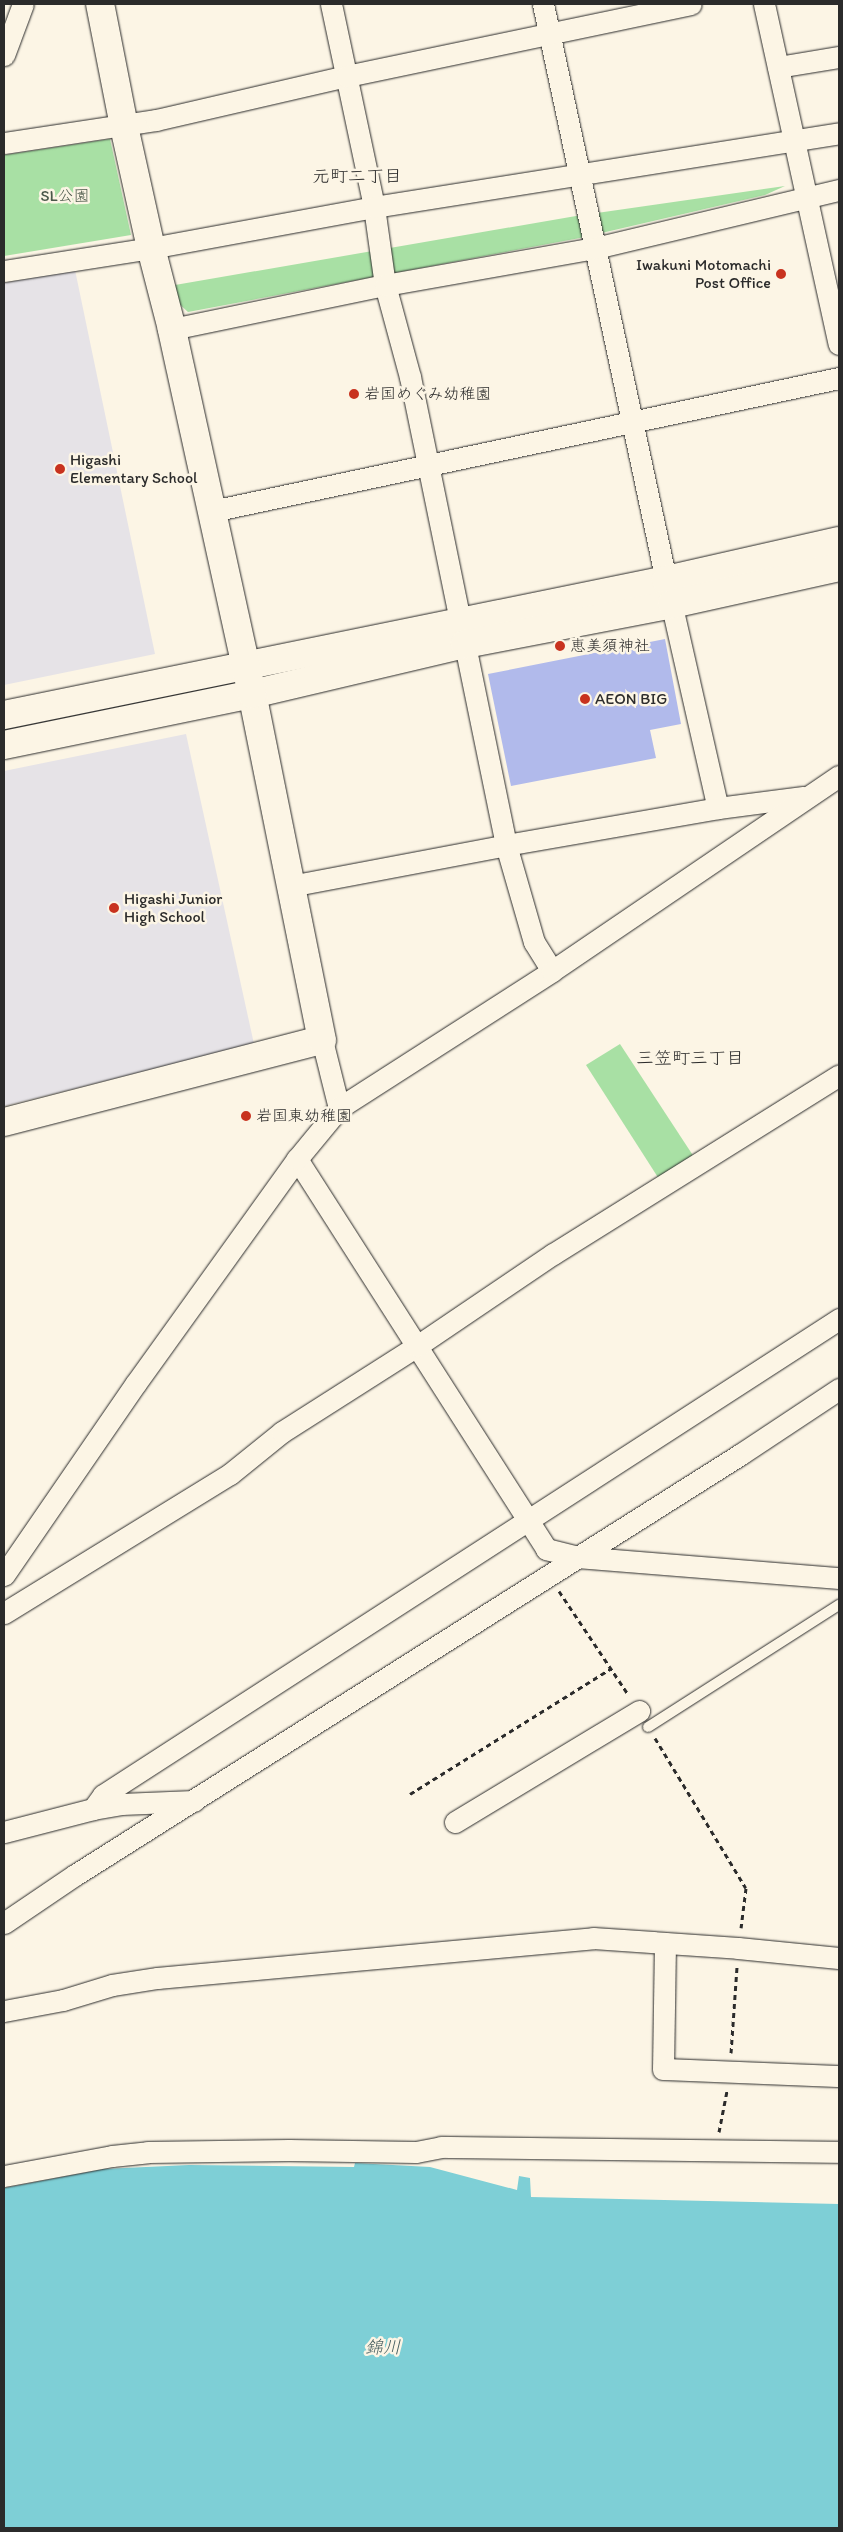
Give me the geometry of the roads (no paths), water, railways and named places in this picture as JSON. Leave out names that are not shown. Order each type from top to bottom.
[{"type":"street","points":[[4,55],[23,4]]},
{"type":"street","points":[[100,4],[124,126],[151,248],[172,329],[252,694],[322,1040],[339,1108]]},
{"type":"street","points":[[331,4],[374,207],[385,285],[410,377],[506,845],[534,942],[552,971]]},
{"type":"street","points":[[543,4],[632,424],[718,808]]},
{"type":"street","points":[[4,143],[124,126],[347,76],[691,4]]},
{"type":"street","points":[[764,4],[839,344]]},
{"type":"street","points":[[778,66],[839,57]]},
{"type":"street","points":[[4,270],[151,248],[374,207],[839,132]]},
{"type":"street","points":[[172,329],[385,285],[595,248],[839,190]]},
{"type":"street","points":[[212,510],[632,424],[839,378]]},
{"type":"street","points":[[669,592],[839,541]]},
{"type":"street","points":[[4,715],[244,664],[463,633],[669,592],[839,567]]},
{"type":"street","points":[[4,745],[252,694],[463,633]]},
{"type":"street","points":[[4,1575],[136,1382],[297,1158],[339,1108],[552,971],[839,776]]},
{"type":"street","points":[[290,886],[506,845],[718,808],[808,796]]},
{"type":"street","points":[[4,1122],[322,1040]]},
{"type":"street","points":[[4,1613],[230,1474],[282,1432],[417,1346],[553,1254],[839,1074]]},
{"type":"street","points":[[297,1158],[546,1549],[577,1557],[839,1580]]},
{"type":"street","points":[[93,1809],[103,1795],[839,1319]]},
{"type":"street","points":[[4,1923],[577,1557],[742,1454],[839,1389]]},
{"type":"street","points":[[455,1822],[644,1719]]},
{"type":"street","points":[[4,1832],[93,1809],[168,1800],[194,1801]]},
{"type":"street","points":[[4,2010],[63,2000],[112,1985],[167,1977],[593,1938],[738,1948],[839,1958]]},
{"type":"street","points":[[665,1943],[663,2069],[839,2076]]},
{"type":"street","points":[[4,2176],[112,2156],[148,2152],[289,2150],[416,2152],[451,2148],[839,2152]]},
{"type":"lane","points":[[839,1580],[839,1590]]},
{"type":"lane","points":[[644,1719],[839,1605]]},
{"type":"water","name":"錦川","points":[[355,2163],[430,2167],[517,2190],[519,2176],[530,2178],[531,2197],[839,2204],[839,2528],[4,2528],[4,2188],[103,2169],[189,2165],[354,2167]]},
{"type":"place","name":"Iwakuni Motomachi Post Office","points":[[781,274]]},
{"type":"place","name":"岩国めぐみ幼稚園","points":[[354,394]]},
{"type":"place","name":"Higashi Elementary School","points":[[60,469]]},
{"type":"place","name":"恵美須神社","points":[[560,646]]},
{"type":"place","name":"AEON BIG","points":[[585,699]]},
{"type":"place","name":"Higashi Junior High School","points":[[114,908]]},
{"type":"place","name":"岩国東幼稚園","points":[[246,1116]]},
{"type":"district","name":"元町二丁目","points":[[357,176]]},
{"type":"district","name":"三笠町三丁目","points":[[690,1058]]},
{"type":"park label","name":"SL公園","points":[[65,196]]}]
